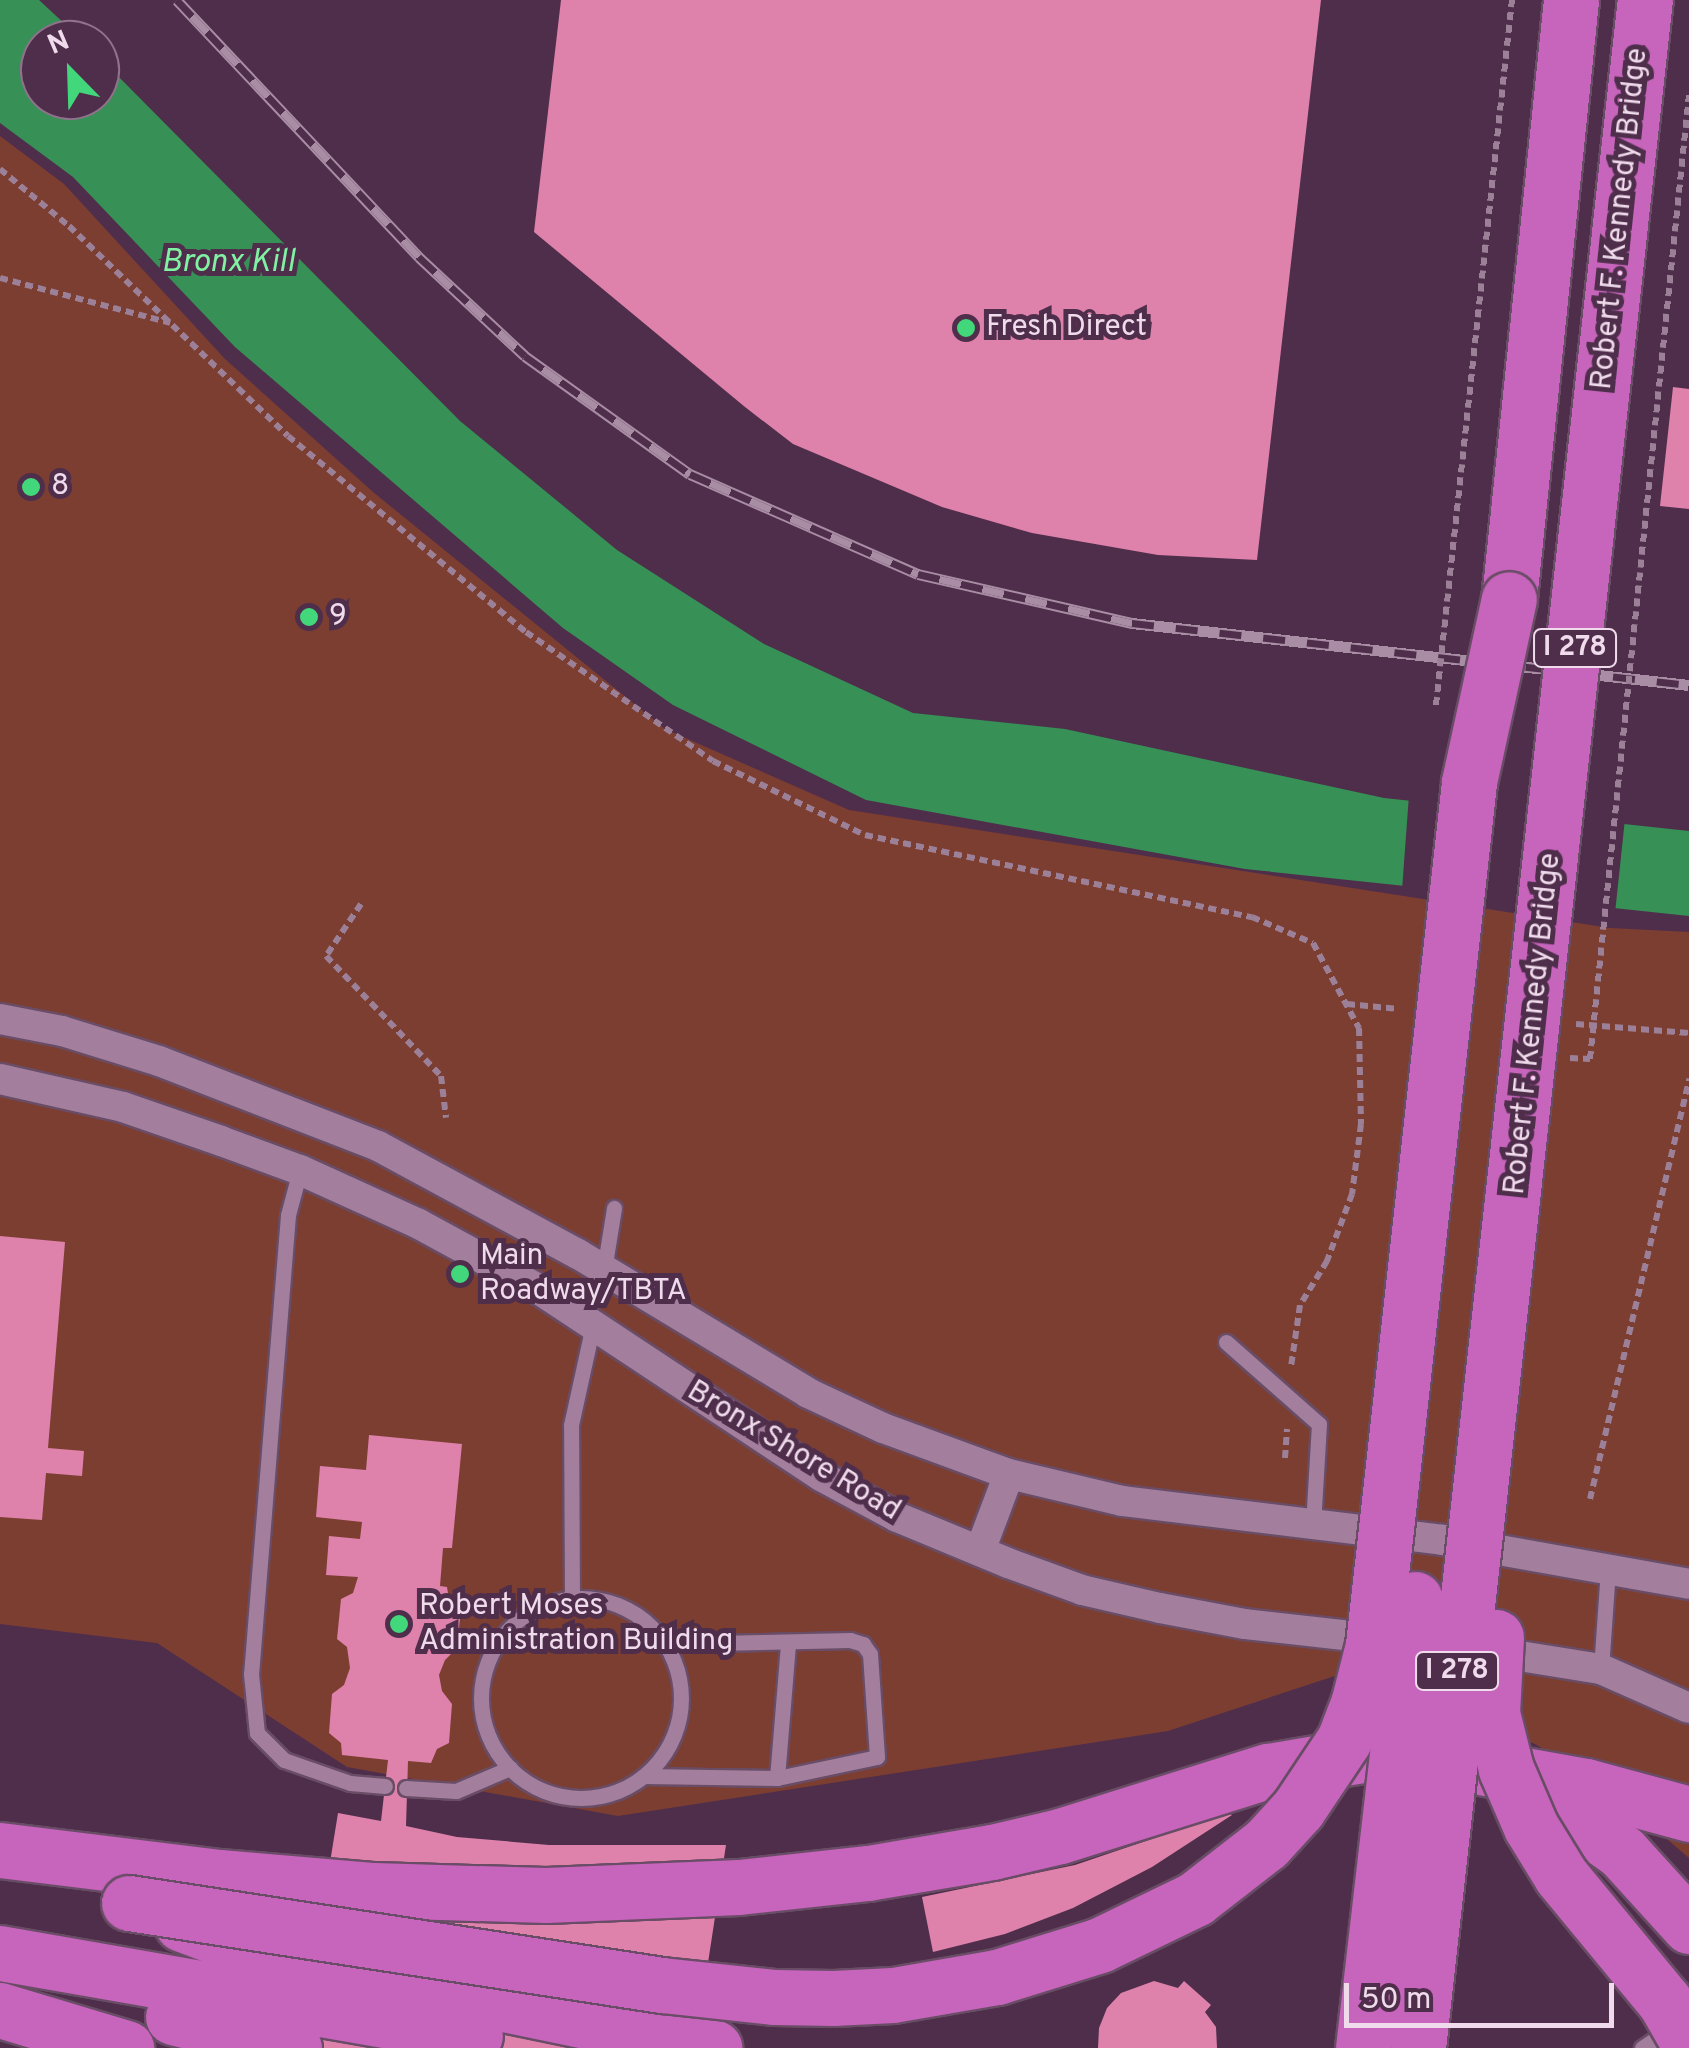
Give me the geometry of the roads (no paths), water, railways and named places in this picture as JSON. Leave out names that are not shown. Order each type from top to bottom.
[{"type":"highway","name":"Robert F. Kennedy Bridge","points":[[1363,2048],[1502,782],[1508,599],[1571,0]]},
{"type":"highway","name":"Robert F. Kennedy Bridge","points":[[1418,2048],[1469,1559],[1505,1296],[1645,0]]},
{"type":"highway","points":[[0,1874],[129,1903],[662,1985],[832,1998],[893,1995],[980,1981],[1100,1945],[1195,1898],[1266,1844],[1306,1797],[1344,1740],[1373,1644],[1469,782],[1508,599]]},
{"type":"highway","points":[[1505,1296],[1503,1570],[1491,1688],[1497,1740],[1519,1801],[1545,1853],[1642,1971],[1673,2041]]},
{"type":"highway","points":[[0,1850],[219,1877],[393,1890],[546,1896],[740,1887],[868,1873],[992,1852],[1075,1832],[1268,1771],[1347,1754],[1422,1758],[1578,1800],[1689,1814]]},
{"type":"highway","points":[[1578,1800],[1689,1926]]},
{"type":"highway","points":[[129,1903],[262,1954],[714,2048]]},
{"type":"highway","points":[[0,1953],[547,2048]]},
{"type":"highway","points":[[0,1976],[294,2048]]},
{"type":"highway","points":[[0,2010],[126,2048]]},
{"type":"street","name":"Bronx Shore Road","points":[[0,1018],[126,1051],[319,1121],[490,1204],[808,1394],[883,1428],[1009,1474],[1122,1501],[1444,1540],[1689,1584]]},
{"type":"street","points":[[122,1108],[126,1051]]},
{"type":"street","name":"Bronx Shore Road","points":[[0,1080],[122,1108],[300,1170],[480,1256],[594,1325],[821,1476],[980,1552],[1082,1590],[1245,1624],[1528,1654],[1601,1669],[1689,1708]]},
{"type":"street","points":[[300,1170],[319,1121]]},
{"type":"street","points":[[594,1325],[604,1270]]},
{"type":"street","points":[[980,1552],[1009,1474]]},
{"type":"lane","points":[[300,1170],[288,1215],[254,1635],[252,1674],[257,1733],[284,1760],[350,1784],[385,1786]]},
{"type":"lane","points":[[604,1270],[614,1208]]},
{"type":"lane","points":[[572,1598],[572,1425],[594,1325]]},
{"type":"lane","points":[[1226,1342],[1319,1424],[1313,1527]]},
{"type":"lane","points":[[1601,1669],[1608,1567]]},
{"type":"lane","points":[[572,1598],[613,1602],[640,1616],[662,1637],[676,1664],[680,1710],[665,1754],[644,1776],[616,1792],[584,1798],[552,1794],[522,1780],[484,1730],[480,1698],[485,1666],[500,1637],[523,1614],[552,1601],[572,1598]]},
{"type":"lane","points":[[644,1776],[777,1778],[877,1757],[870,1654],[864,1644],[850,1640],[788,1644],[662,1637]]},
{"type":"lane","points":[[777,1778],[788,1644]]},
{"type":"lane","points":[[406,1788],[456,1791],[510,1768]]},
{"type":"lane","points":[[1642,2048],[1673,2041]]},
{"type":"water","name":"Bronx Kill","points":[[0,0],[39,0],[60,20],[20,20],[20,120],[120,120],[120,78],[460,421],[617,550],[764,644],[913,713],[1065,729],[1384,798],[1689,831],[1689,916],[1245,869],[866,800],[673,705],[563,628],[235,347],[73,177],[0,123]]},
{"type":"railway","points":[[177,0],[419,257],[525,356],[690,474],[918,574],[1132,623],[1689,685]]},
{"type":"place","name":"Fresh Direct","points":[[966,328]]},
{"type":"place","name":"8","points":[[31,487]]},
{"type":"place","name":"9","points":[[309,617]]},
{"type":"place","name":"Main Roadway/TBTA","points":[[460,1274]]},
{"type":"place","name":"Robert Moses Administration Building","points":[[399,1624]]}]
